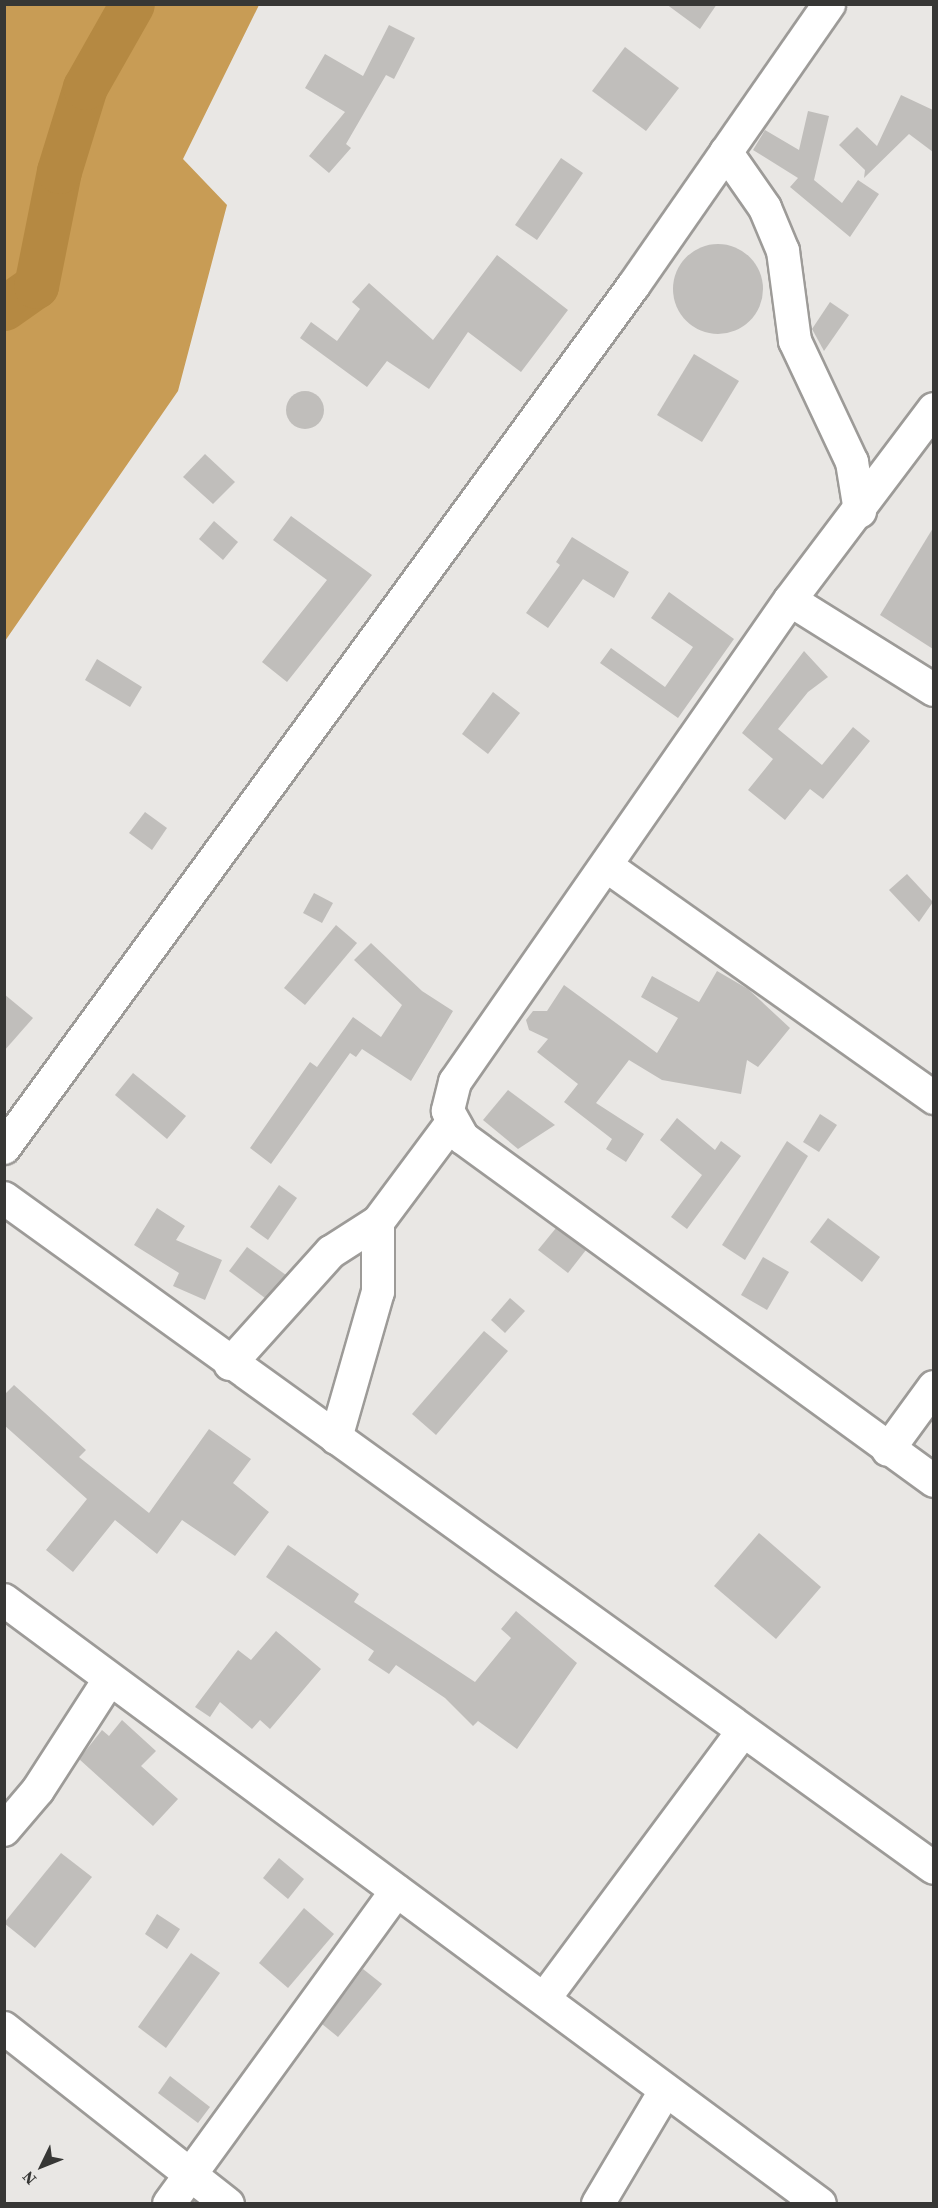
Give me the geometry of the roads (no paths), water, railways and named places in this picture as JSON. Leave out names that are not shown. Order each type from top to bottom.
[{"type":"street","points":[[4,1148],[726,152],[829,4]]},
{"type":"street","points":[[726,152],[765,208],[783,251],[795,341],[852,462],[860,511]]},
{"type":"street","points":[[933,410],[860,511],[790,600],[608,867],[455,1082],[448,1097],[452,1124],[463,1138],[933,1481]]},
{"type":"street","points":[[790,600],[933,690]]},
{"type":"street","points":[[608,867],[933,1098]]},
{"type":"street","points":[[230,1364],[331,1252],[378,1222],[452,1124]]},
{"type":"street","points":[[4,1198],[230,1364],[933,1868]]},
{"type":"street","points":[[336,1438],[378,1292],[378,1222]]},
{"type":"street","points":[[888,1450],[933,1388]]},
{"type":"street","points":[[4,1600],[109,1680],[544,1999],[664,2092],[820,2204]]},
{"type":"street","points":[[4,1830],[38,1790],[109,1680]]},
{"type":"street","points":[[544,1999],[742,1732]]},
{"type":"street","points":[[169,2204],[396,1891]]},
{"type":"street","points":[[4,2028],[228,2204]]},
{"type":"street","points":[[598,2204],[664,2092]]},
{"type":"waterway","points":[[4,308],[36,286],[59,171],[85,87],[132,4]]}]
